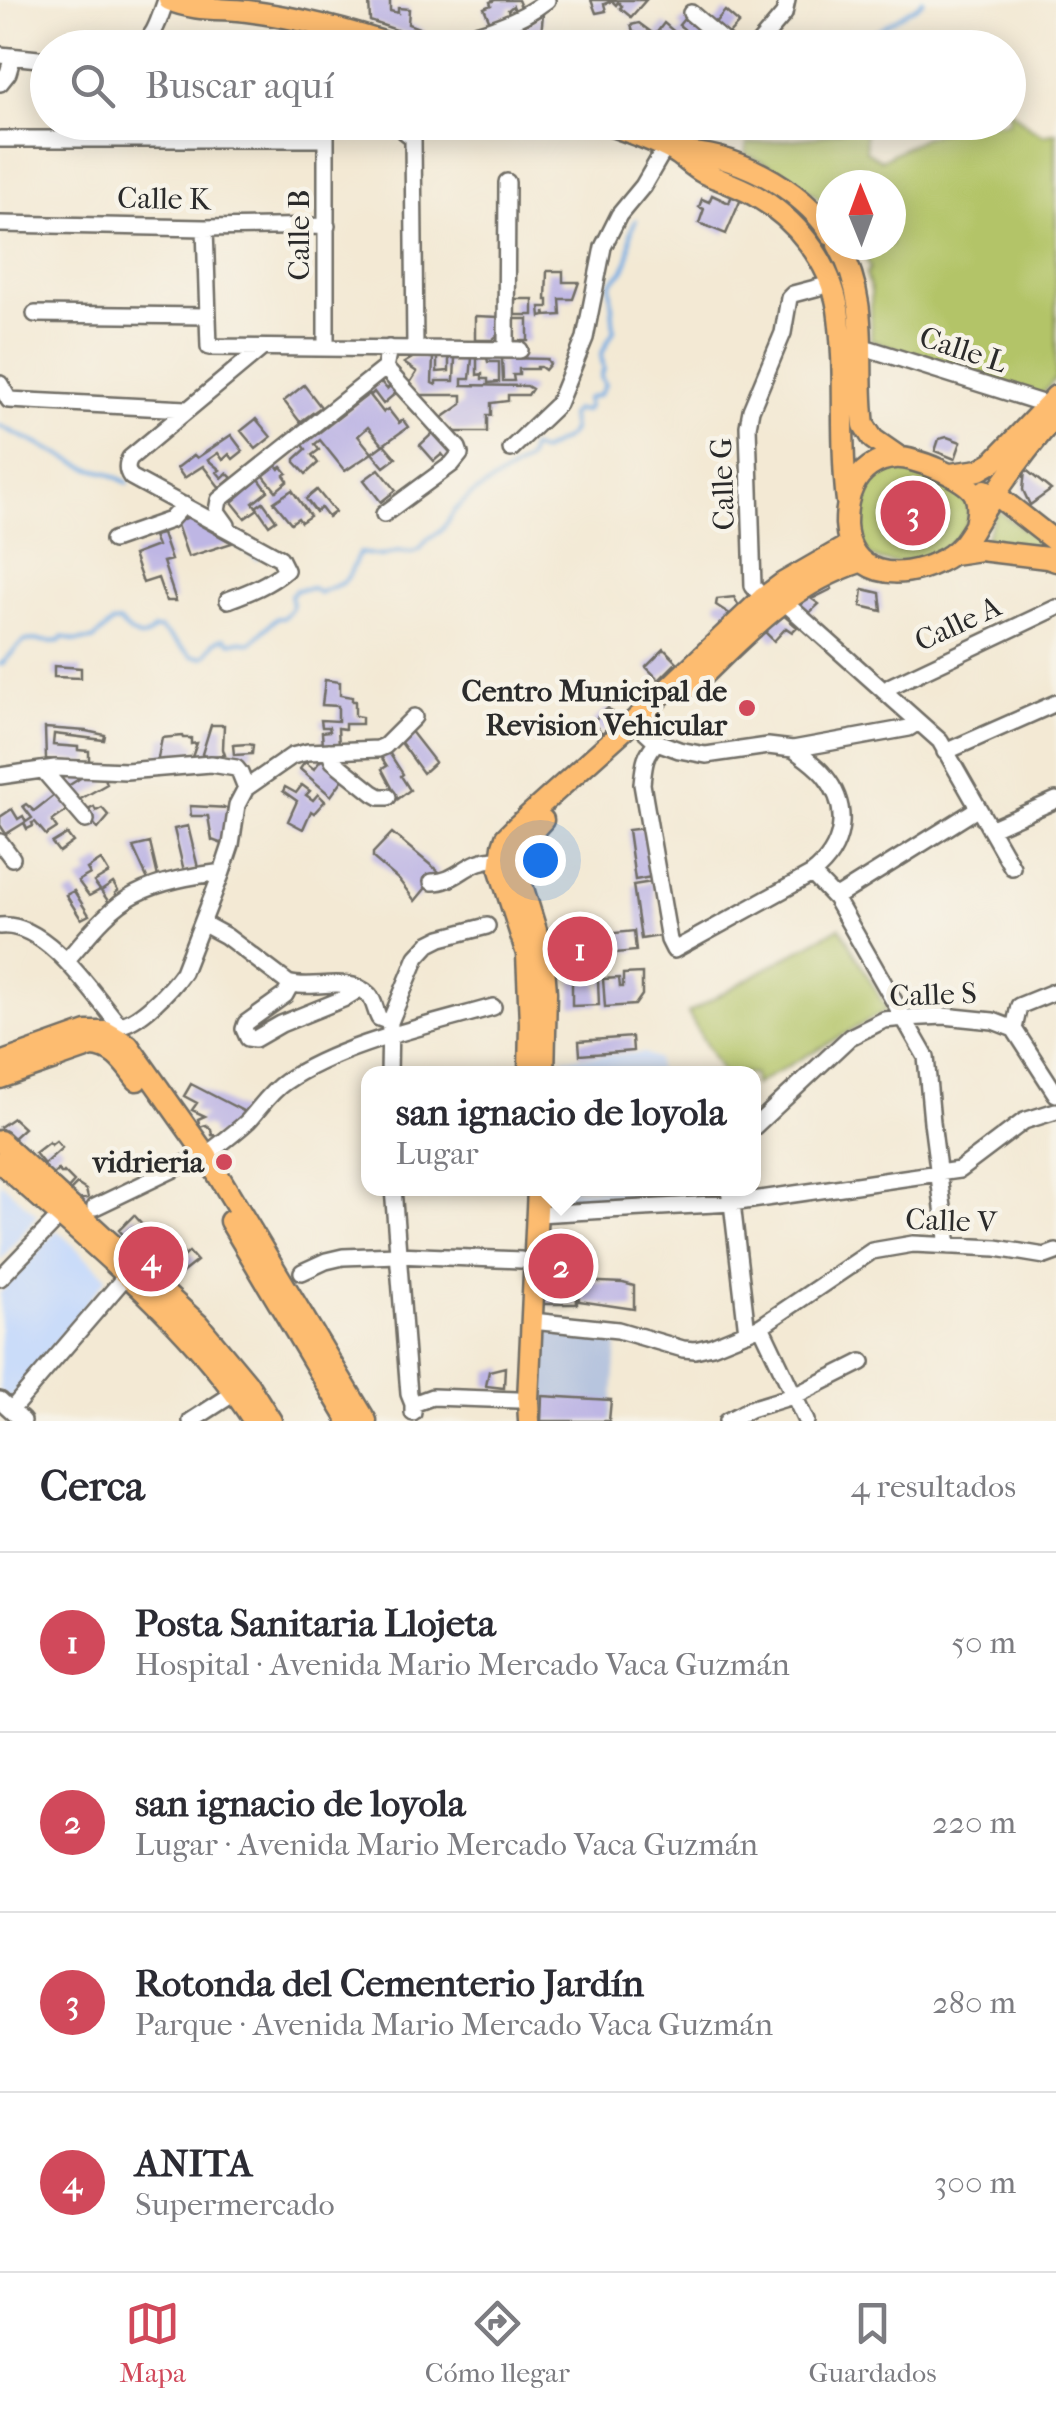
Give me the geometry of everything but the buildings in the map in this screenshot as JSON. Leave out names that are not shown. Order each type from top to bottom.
[{"type":"main road","points":[[168,0],[347,30]]},
{"type":"main road","points":[[647,140],[701,171],[750,192],[780,212],[810,246],[831,284],[840,345],[846,528],[855,554],[876,569],[906,571],[980,550],[1056,561]]},
{"type":"main road","points":[[663,147],[721,157],[772,180],[816,213]]},
{"type":"main road","points":[[846,260],[857,290],[864,426],[873,439],[899,457],[996,495],[1056,542]]},
{"type":"main road","points":[[959,479],[993,462],[1054,407]]},
{"type":"main road","points":[[952,555],[970,537],[1054,407]]},
{"type":"main road","points":[[847,503],[864,471],[882,460],[899,457]]},
{"type":"main road","points":[[959,479],[974,494],[976,525]]},
{"type":"main road","points":[[521,909],[516,866],[520,845],[528,834],[582,782],[646,731],[773,599],[821,577],[855,554]]},
{"type":"main road","points":[[531,1066],[545,972],[543,953],[500,870],[506,837],[646,731]]},
{"type":"main road","points":[[0,1063],[87,1032],[106,1032],[114,1037],[123,1062],[200,1158],[366,1421]]},
{"type":"main road","points":[[0,1078],[114,1037]]},
{"type":"main road","points":[[537,1044],[542,1066]]},
{"type":"main road","points":[[0,1142],[131,1271]]},
{"type":"main road","points":[[200,1158],[349,1421]]},
{"type":"main road","points":[[0,1162],[60,1216],[198,1324],[242,1388],[271,1421]]},
{"type":"main road","points":[[527,1196],[530,1214]]},
{"type":"main road","points":[[522,1411],[527,1260],[530,1214],[536,1196]]},
{"type":"main road","points":[[242,1388],[254,1421]]},
{"type":"street","points":[[156,30],[168,0]]},
{"type":"street","points":[[491,30],[547,0]]},
{"type":"street","points":[[770,30],[784,14],[787,0]]},
{"type":"street","points":[[691,12],[712,30]]},
{"type":"street","points":[[0,83],[8,72],[6,56]]},
{"type":"street","points":[[0,139],[30,138]]},
{"type":"street","name":"Calle B","points":[[326,140],[326,347]]},
{"type":"street","points":[[413,140],[415,348]]},
{"type":"street","points":[[512,449],[558,404],[585,338],[603,247],[619,215],[643,186],[663,147],[671,140]]},
{"type":"street","points":[[204,228],[209,347],[513,349],[507,182]]},
{"type":"street","name":"Calle K","points":[[0,224],[327,226]]},
{"type":"street","name":"Calle G","points":[[773,599],[753,586],[748,426],[783,334],[790,298],[831,284]]},
{"type":"street","points":[[35,314],[207,316]]},
{"type":"street","points":[[228,600],[263,586],[286,570],[280,558],[131,477],[126,464],[262,348]]},
{"type":"street","points":[[231,531],[217,512],[219,500],[386,368],[388,348]]},
{"type":"street","name":"Calle L","points":[[861,349],[1054,407]]},
{"type":"street","points":[[384,514],[460,454],[386,368]]},
{"type":"street","points":[[0,384],[9,400],[186,409]]},
{"type":"street","points":[[114,540],[170,520],[184,505]]},
{"type":"street","points":[[773,599],[940,741],[1012,867]]},
{"type":"street","name":"Calle A","points":[[885,692],[1056,608]]},
{"type":"street","points":[[945,752],[1056,703]]},
{"type":"street","points":[[0,926],[29,933],[66,960],[114,1037],[175,984],[183,972],[222,872],[237,805],[246,788],[292,756],[378,749],[414,717]]},
{"type":"street","points":[[646,731],[696,755],[768,746],[793,749],[909,728],[918,722]]},
{"type":"street","points":[[646,731],[648,751],[642,784],[669,940],[674,950],[825,864],[842,830],[839,804],[826,776],[793,749]]},
{"type":"street","points":[[329,750],[333,760],[380,797],[388,796]]},
{"type":"street","points":[[0,776],[56,768],[126,772],[211,764],[236,768],[246,788]]},
{"type":"street","points":[[43,770],[86,820]]},
{"type":"street","points":[[990,829],[1056,800]]},
{"type":"street","points":[[835,898],[977,809]]},
{"type":"street","points":[[0,842],[12,858]]},
{"type":"street","points":[[432,882],[444,882],[482,859],[500,859]]},
{"type":"street","points":[[66,960],[104,918],[136,894],[170,881],[222,872]]},
{"type":"street","points":[[812,874],[835,898],[926,1057],[948,1246]]},
{"type":"street","points":[[202,923],[291,984],[346,985],[366,993],[389,1030]]},
{"type":"street","points":[[390,1066],[389,1030],[417,957],[441,938],[486,926]]},
{"type":"street","points":[[291,984],[285,995],[246,1023],[244,1031],[248,1038],[256,1039],[280,1024],[342,999],[356,988]]},
{"type":"street","points":[[1014,1029],[1019,1006],[1056,991]]},
{"type":"street","points":[[95,1207],[200,1158],[247,1122],[294,1076],[389,1030],[493,1006]]},
{"type":"street","name":"Calle S","points":[[761,1121],[850,1037],[884,1020],[904,1018],[992,1020],[1014,1029],[1056,1094]]},
{"type":"street","points":[[761,1193],[959,1170],[1024,1121],[1056,1111]]},
{"type":"street","points":[[394,1196],[413,1409],[432,1398],[522,1411]]},
{"type":"street","points":[[530,1214],[730,1196],[754,1329],[796,1395],[806,1421]]},
{"type":"street","points":[[0,1278],[60,1216]]},
{"type":"street","name":"Calle V","points":[[526,1321],[618,1330],[683,1350],[712,1346],[754,1329],[872,1251],[913,1244],[996,1248],[1044,1256],[1056,1252]]},
{"type":"street","points":[[302,1272],[343,1256],[527,1260]]},
{"type":"street","points":[[11,1410],[131,1271]]},
{"type":"street","points":[[727,1421],[750,1409],[796,1395],[862,1362]]},
{"type":"street","points":[[191,1421],[242,1388]]},
{"type":"shaded area","points":[[644,1053],[657,1059],[658,1066],[562,1066],[564,1058]]},
{"type":"shaded area","points":[[0,1181],[37,1215],[0,1261]]},
{"type":"shaded area","points":[[549,1196],[664,1196],[664,1199],[549,1201]]},
{"type":"shaded area","points":[[57,1230],[107,1277],[10,1400],[0,1391],[0,1293]]},
{"type":"shaded area","points":[[539,1331],[618,1334],[611,1421],[537,1421]]},
{"type":"green space","points":[[1026,124],[1044,135],[1056,132],[1056,378],[1043,393],[1037,395],[871,340],[871,291],[866,274],[870,268],[867,260],[906,260],[906,170],[816,170],[816,197],[780,171],[745,154],[747,144],[786,140],[865,140],[866,151],[881,160],[919,140],[1026,140]]},
{"type":"green space","points":[[890,466],[941,481],[966,500],[969,513],[964,528],[940,551],[918,560],[894,562],[882,561],[864,549],[858,531],[861,488],[869,477]]},
{"type":"green space","points":[[997,510],[1049,548],[1048,550],[984,542]]},
{"type":"green space","points":[[840,927],[887,1010],[761,1081],[761,1066],[718,1066],[688,1013]]},
{"type":"waterway","points":[[878,30],[923,0]]},
{"type":"waterway","points":[[0,665],[26,641],[56,642],[62,637],[93,640],[112,623],[119,622],[140,637],[160,629],[192,656],[203,657],[220,639],[251,643],[292,608],[291,595],[296,590],[313,588],[319,593],[340,584],[360,553],[381,556],[420,549],[470,496],[528,459],[531,448],[541,452],[566,438],[572,431],[570,415],[575,410],[584,411],[588,407],[586,399],[599,395],[605,385],[601,355],[614,330],[610,284],[626,265],[636,220]]},
{"type":"waterway","points":[[0,426],[128,483]]},
{"type":"waterway","points":[[219,533],[258,558]]},
{"type":"place","name":"Rotonda del Cementerio Jardín","points":[[913,513]]},
{"type":"place","name":"Centro Municipal de Revision Vehicular","points":[[747,708]]},
{"type":"place","name":"Posta Sanitaria Llojeta","points":[[580,949]]},
{"type":"place","name":"vidrieria","points":[[224,1162]]},
{"type":"place","name":"ANITA","points":[[151,1259]]},
{"type":"place","name":"san ignacio de loyola","points":[[561,1266]]}]
